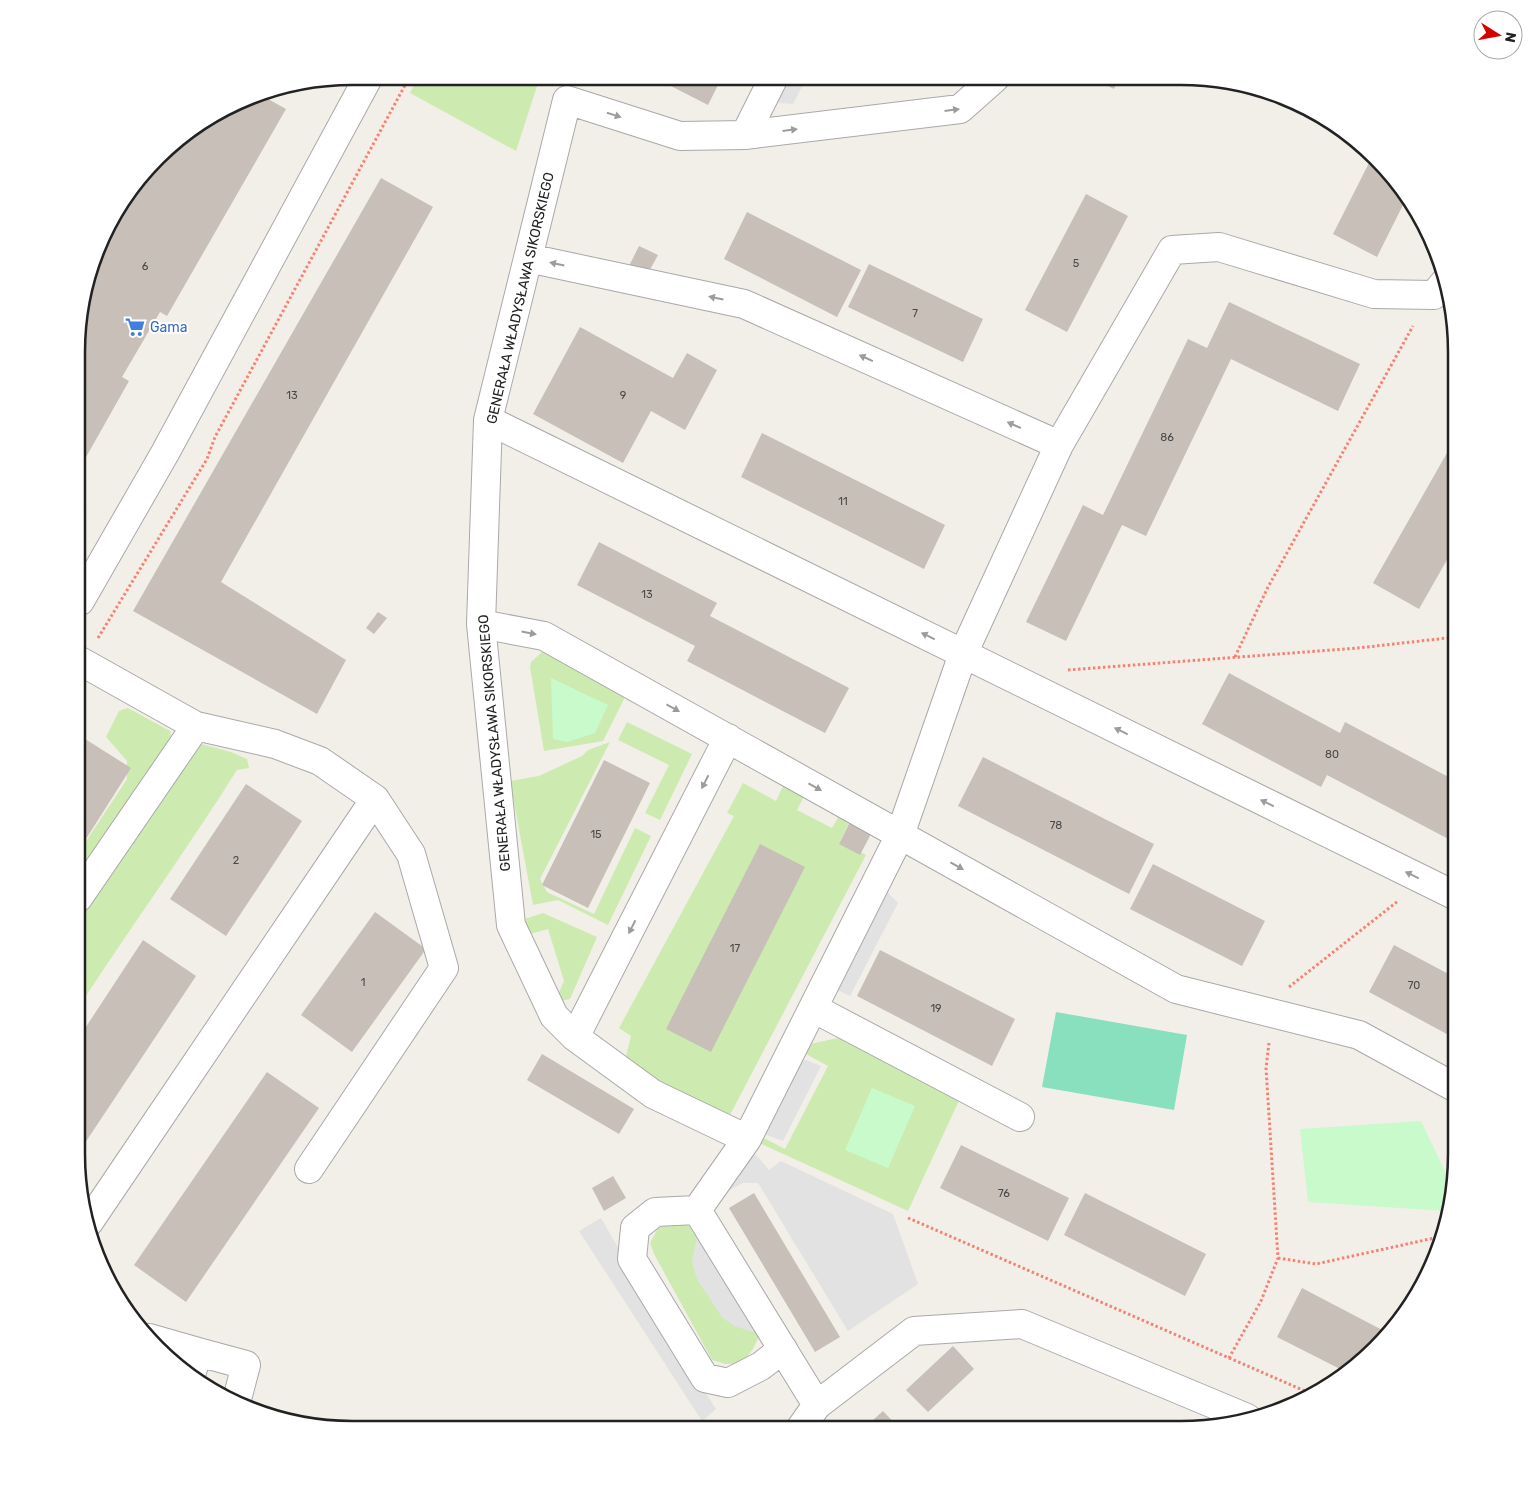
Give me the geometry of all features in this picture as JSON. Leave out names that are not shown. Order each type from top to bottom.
[{"type":"street","points":[[85,592],[165,453],[364,85]]},
{"type":"street","points":[[745,135],[770,85]]},
{"type":"street","name":"GENERAŁA WŁADYSŁAWA SIKORSKIEGO","points":[[747,1139],[653,1094],[575,1037],[554,1016],[511,925],[481,624],[488,420],[567,100],[680,136],[745,135],[960,109],[987,85]]},
{"type":"street","points":[[697,1210],[747,1139],[900,834],[963,654],[1059,445],[1172,250],[1219,247],[1374,294],[1434,296],[1440,288]]},
{"type":"street","points":[[528,258],[744,304],[1059,445]]},
{"type":"street","points":[[488,420],[1448,892]]},
{"type":"street","points":[[481,624],[544,636],[1176,988],[1359,1035],[1448,1084]]},
{"type":"street","points":[[85,664],[196,726],[275,744],[320,761],[375,799],[411,854],[444,968],[309,1169]]},
{"type":"street","points":[[85,888],[196,726]]},
{"type":"street","points":[[575,1037],[728,738]]},
{"type":"street","points":[[93,1217],[375,799]]},
{"type":"street","points":[[813,1008],[1020,1118]]},
{"type":"street","points":[[697,1210],[817,1405]]},
{"type":"street","points":[[697,1210],[655,1212],[635,1228],[632,1259],[705,1378],[728,1383],[761,1366],[783,1349]]},
{"type":"street","points":[[806,1421],[817,1405],[914,1331],[1022,1324],[1239,1415]]},
{"type":"street","points":[[171,1351],[195,1364],[246,1365],[238,1395]]},
{"type":"path","points":[[98,639],[207,459],[215,437],[405,85]]},
{"type":"path","points":[[1234,657],[1268,587],[1412,326],[1420,322]]},
{"type":"path","points":[[1060,671],[1448,638]]},
{"type":"path","points":[[1228,1358],[1261,1301],[1278,1258],[1266,1068],[1272,1013],[1291,983],[1425,881]]},
{"type":"path","points":[[908,1218],[1304,1390]]},
{"type":"path","points":[[1278,1258],[1316,1264],[1435,1238]]},
{"type":"green space","points":[[414,85],[537,85],[516,151],[410,93]]},
{"type":"green space","points":[[543,651],[627,693],[603,741],[544,751],[530,667],[531,662]]},
{"type":"green space","points":[[551,678],[608,705],[595,733],[567,742],[553,739]]},
{"type":"green space","points":[[128,708],[170,731],[173,743],[85,869],[85,843],[127,779],[127,761],[106,737],[119,711]]},
{"type":"green space","points":[[627,722],[692,754],[660,820],[645,813],[669,765],[618,740]]},
{"type":"green space","points":[[610,742],[540,879],[547,892],[594,914],[635,828],[651,836],[608,925],[558,900],[533,905],[510,781],[539,776],[582,756],[588,750]]},
{"type":"green space","points":[[201,744],[231,752],[247,759],[249,768],[237,770],[85,998],[85,903],[184,756]]},
{"type":"green space","points":[[786,780],[807,791],[797,810],[832,828],[840,814],[851,819],[840,841],[866,855],[730,1115],[719,1116],[625,1060],[631,1036],[619,1028],[734,816],[727,813],[743,783],[776,801]]},
{"type":"green space","points":[[543,913],[597,937],[570,999],[561,1001],[556,999],[564,981],[548,929],[530,934],[525,919]]},
{"type":"green space","points":[[1056,1012],[1187,1035],[1174,1110],[1042,1087]]},
{"type":"green space","points":[[838,1038],[962,1094],[908,1211],[757,1142],[762,1137],[785,1149],[828,1066],[806,1054],[810,1044]]},
{"type":"green space","points":[[872,1088],[915,1106],[888,1168],[845,1150]]},
{"type":"green space","points":[[1421,1121],[1447,1175],[1442,1211],[1308,1202],[1300,1129]]},
{"type":"green space","points":[[669,1223],[689,1226],[760,1334],[753,1349],[741,1364],[725,1364],[712,1360],[654,1254],[650,1243],[658,1228]]},
{"type":"shaded area","points":[[780,85],[803,85],[793,104],[772,102]]},
{"type":"shaded area","points":[[882,887],[898,903],[850,996],[831,987]]},
{"type":"shaded area","points":[[803,1059],[821,1066],[783,1141],[764,1134]]},
{"type":"shaded area","points":[[756,1155],[769,1170],[781,1161],[893,1214],[918,1284],[848,1331],[758,1183],[743,1183],[726,1192],[745,1159]]},
{"type":"shaded area","points":[[601,1218],[667,1333],[716,1409],[702,1421],[579,1231]]},
{"type":"shaded area","points":[[697,1236],[760,1334],[734,1326],[722,1317],[697,1279],[692,1262]]},
{"type":"building","points":[[669,85],[718,85],[708,105]]},
{"type":"building","points":[[1106,85],[1116,85],[1114,89]]},
{"type":"building","points":[[267,99],[286,109],[167,316],[160,312],[122,377],[129,381],[85,459],[85,352],[87,317],[99,266],[113,234],[140,190],[176,151],[219,121]]},
{"type":"building","points":[[1369,162],[1403,204],[1377,257],[1333,234]]},
{"type":"building","points":[[381,178],[433,207],[221,582],[346,660],[317,714],[133,611]]},
{"type":"building","points":[[1086,194],[1128,216],[1067,332],[1025,310]]},
{"type":"building","points":[[747,212],[861,270],[837,317],[724,259]]},
{"type":"building","points":[[639,246],[658,255],[646,277],[628,268]]},
{"type":"building","points":[[869,264],[983,319],[963,362],[848,307]]},
{"type":"building","points":[[1229,302],[1360,364],[1338,411],[1231,359],[1146,536],[1122,525],[1066,641],[1026,622],[1083,505],[1103,515],[1188,339],[1207,348]]},
{"type":"building","points":[[580,327],[673,378],[687,353],[717,370],[685,430],[651,411],[623,463],[533,414]]},
{"type":"building","points":[[762,433],[945,525],[924,569],[741,477]]},
{"type":"building","points":[[1448,451],[1448,558],[1419,609],[1373,583]]},
{"type":"building","points":[[599,542],[717,603],[710,616],[849,688],[825,733],[687,661],[695,646],[577,585]]},
{"type":"building","points":[[378,612],[387,618],[374,634],[366,628]]},
{"type":"building","points":[[1229,673],[1340,733],[1345,722],[1448,777],[1448,839],[1327,775],[1321,787],[1202,724]]},
{"type":"building","points":[[85,739],[131,768],[85,841]]},
{"type":"building","points":[[983,757],[1154,844],[1129,894],[958,806]]},
{"type":"building","points":[[604,760],[650,783],[588,908],[542,885]]},
{"type":"building","points":[[246,784],[302,821],[226,936],[170,899]]},
{"type":"building","points":[[850,822],[871,834],[860,855],[839,844]]},
{"type":"building","points":[[760,844],[805,867],[711,1052],[666,1029]]},
{"type":"building","points":[[1153,864],[1265,921],[1242,966],[1130,909]]},
{"type":"building","points":[[375,912],[426,949],[352,1052],[301,1015]]},
{"type":"building","points":[[143,940],[196,976],[85,1143],[85,1028]]},
{"type":"building","points":[[1394,945],[1448,974],[1448,1035],[1369,992]]},
{"type":"building","points":[[880,950],[1015,1019],[992,1066],[857,996]]},
{"type":"building","points":[[542,1054],[634,1109],[619,1134],[527,1080]]},
{"type":"building","points":[[267,1072],[319,1108],[186,1302],[134,1265]]},
{"type":"building","points":[[961,1145],[1069,1198],[1048,1241],[940,1188]]},
{"type":"building","points":[[613,1176],[626,1198],[604,1211],[592,1188]]},
{"type":"building","points":[[754,1193],[840,1337],[815,1352],[729,1208]]},
{"type":"building","points":[[1085,1193],[1206,1254],[1185,1296],[1064,1235]]},
{"type":"building","points":[[1302,1288],[1382,1330],[1357,1355],[1339,1369],[1277,1337]]},
{"type":"building","points":[[953,1346],[974,1369],[928,1412],[906,1390]]},
{"type":"building","points":[[883,1411],[892,1421],[872,1421]]},
{"type":"place","name":"Gama","points":[[135,327]]}]
